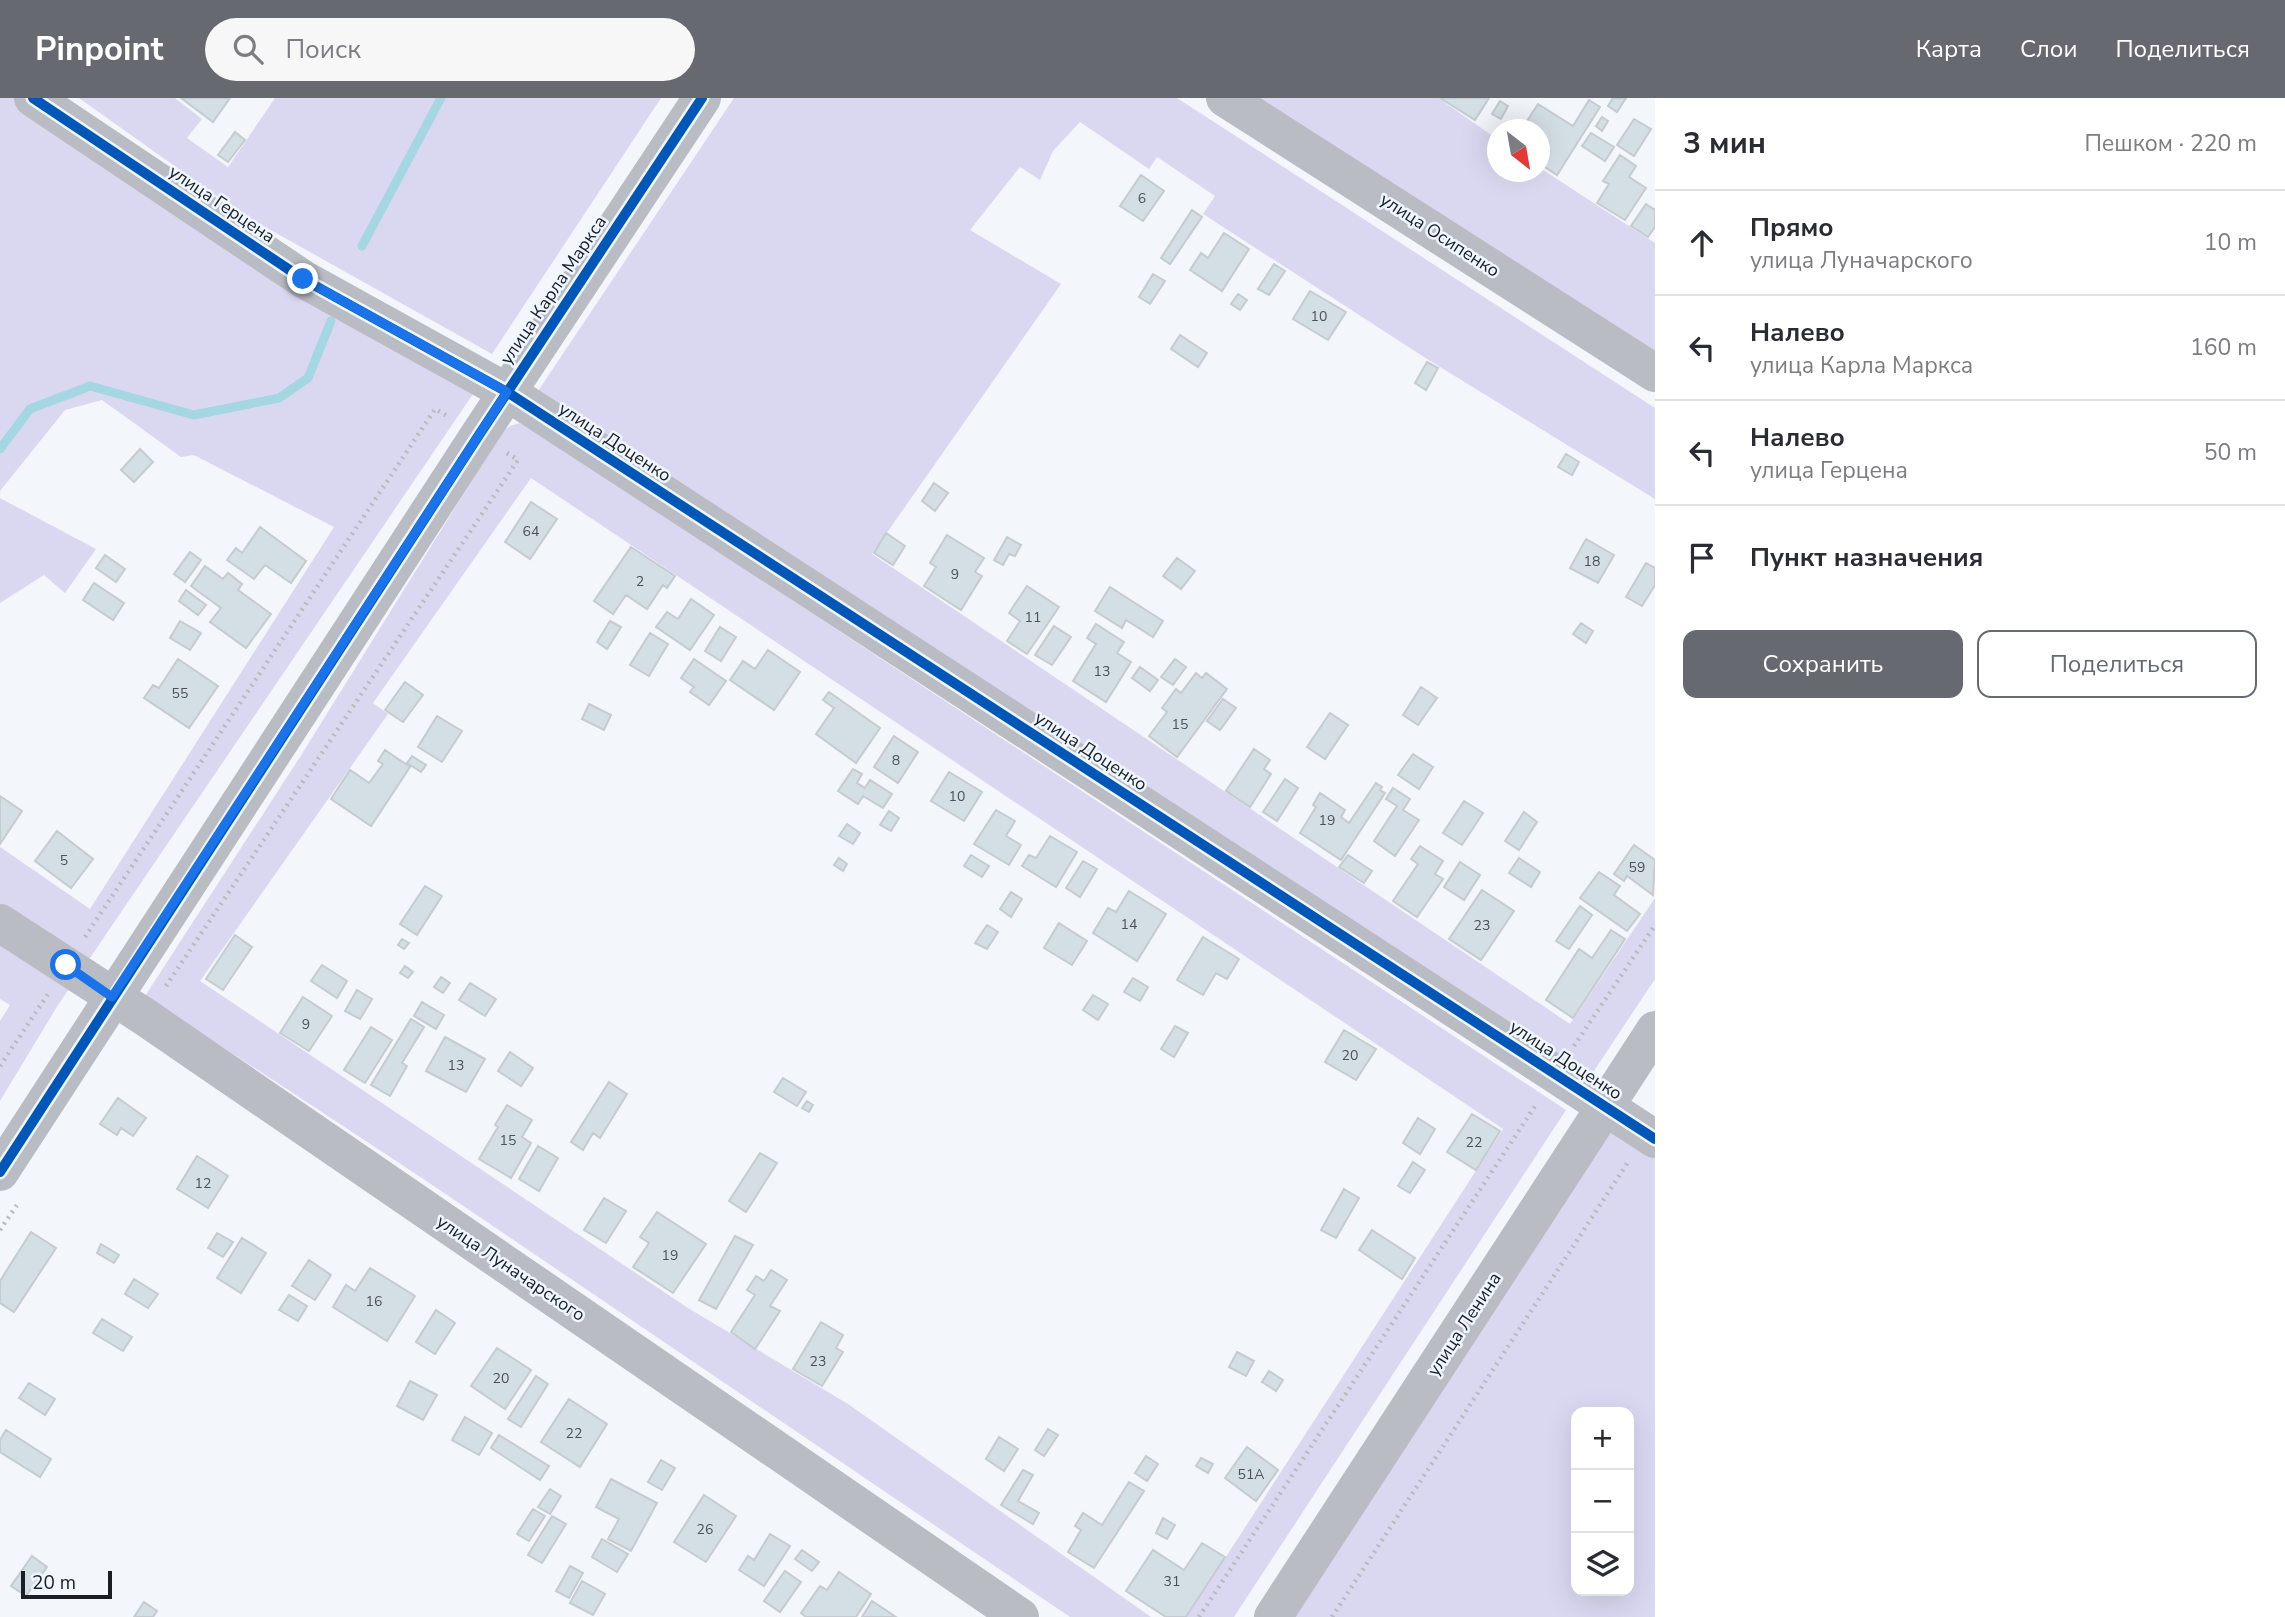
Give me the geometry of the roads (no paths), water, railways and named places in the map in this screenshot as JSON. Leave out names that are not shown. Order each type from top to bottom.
[{"type":"street","name":"улица Герцена","points":[[33,98],[303,279],[507,392]]},
{"type":"street","name":"улица Карла Маркса","points":[[0,1172],[507,392],[702,98]]},
{"type":"street","name":"улица Осипенко","points":[[1225,98],[1655,373]]},
{"type":"street","name":"улица Доценко","points":[[507,392],[1651,1137]]},
{"type":"street","name":"улица Луначарского","points":[[0,923],[168,1033],[1020,1617]]},
{"type":"street","name":"улица Ленина","points":[[1273,1617],[1655,1030]]},
{"type":"waterway","points":[[362,246],[441,98]]},
{"type":"waterway","points":[[0,449],[30,409],[90,386],[194,415],[279,398],[308,378],[331,321]]}]
